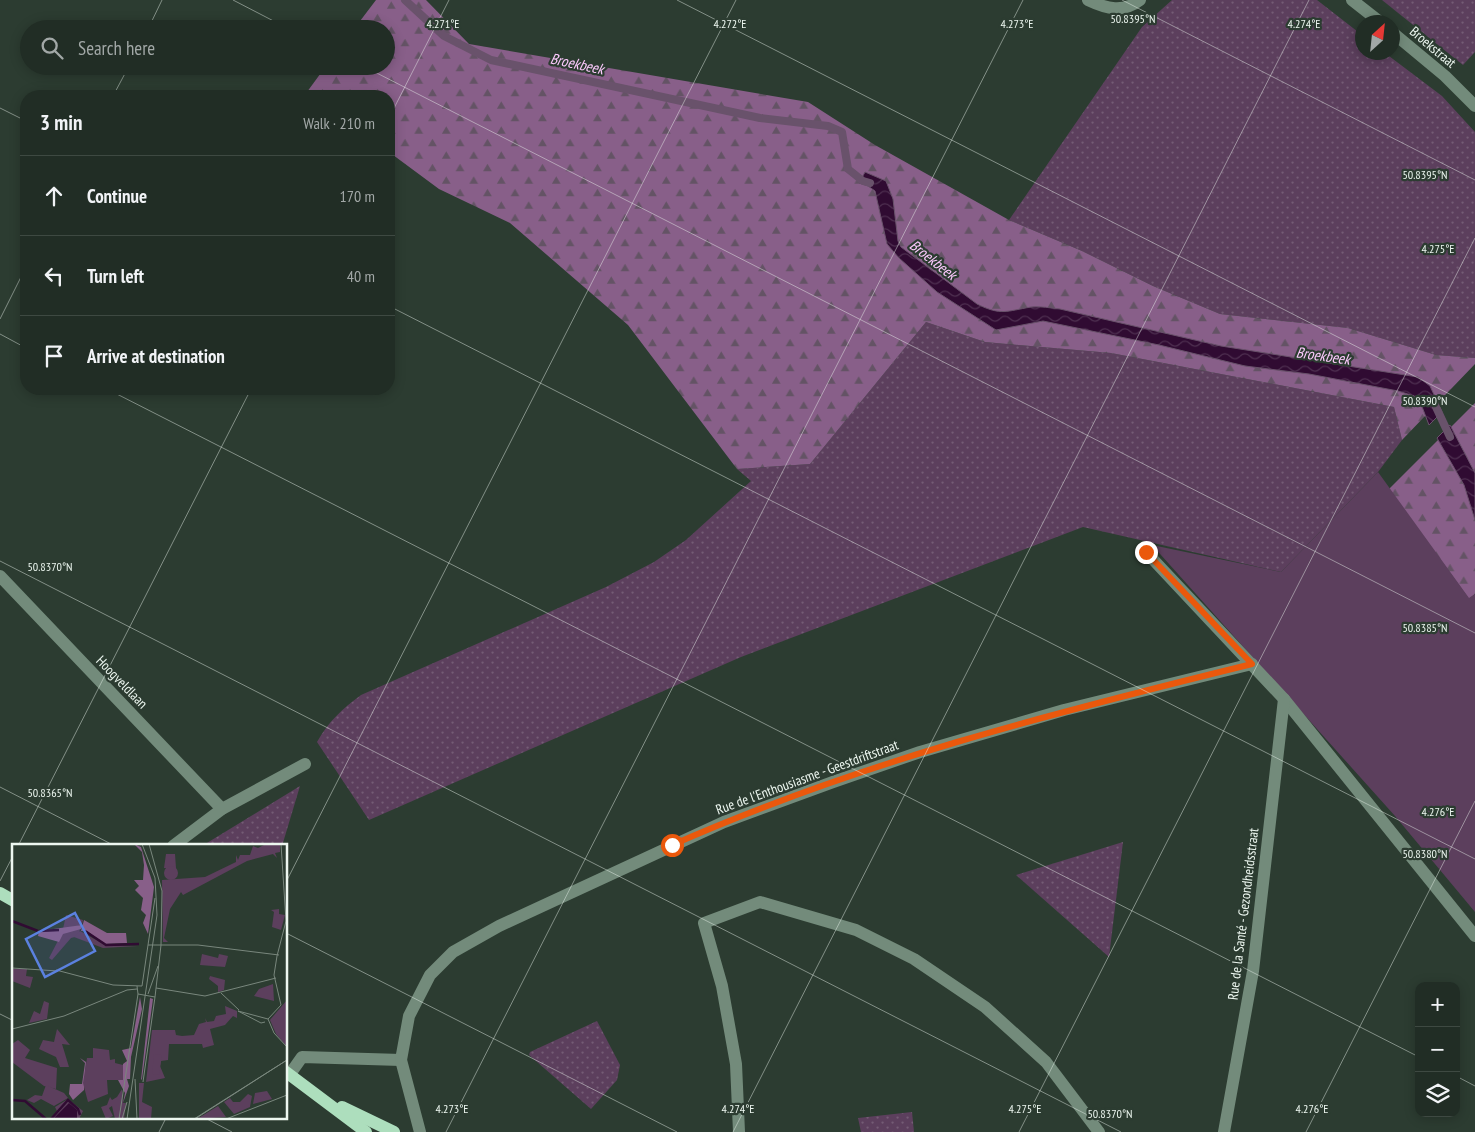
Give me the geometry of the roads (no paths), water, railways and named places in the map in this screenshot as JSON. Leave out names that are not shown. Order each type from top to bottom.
[{"type":"main road","points":[[0,893],[12,900]]},
{"type":"main road","points":[[288,1073],[366,1132]]},
{"type":"main road","points":[[326,1100],[394,1132]]},
{"type":"street","points":[[1088,0],[1117,9],[1130,7],[1140,0]]},
{"type":"street","points":[[1352,0],[1371,15]]},
{"type":"street","name":"Broekstraat","points":[[1400,39],[1445,76],[1475,106]]},
{"type":"street","points":[[1146,552],[1284,699],[1475,936]]},
{"type":"street","name":"Hoogveldlaan","points":[[0,576],[222,809]]},
{"type":"street","name":"Rue de l'Enthousiasme - Geestdriftstraat","points":[[420,1132],[401,1060],[409,1016],[430,975],[453,952],[499,926],[724,822],[920,752],[1064,710],[1252,664]]},
{"type":"street","name":"Rue de la Santé - Gezondheidsstraat","points":[[1224,1132],[1253,971],[1284,699]]},
{"type":"street","points":[[177,844],[222,809],[305,764]]},
{"type":"street","points":[[739,1132],[736,1064],[722,986],[704,923],[760,902],[856,930],[914,959],[938,975],[985,1008],[1046,1062],[1099,1132]]},
{"type":"street","points":[[288,1073],[302,1057],[401,1060]]},
{"type":"water","points":[[865,172],[886,181],[893,199],[898,241],[901,247],[985,308],[1004,312],[1034,307],[1060,309],[1221,346],[1418,377],[1430,386],[1442,412],[1429,425],[1421,404],[1414,396],[1398,391],[1309,374],[1245,366],[1159,345],[1043,321],[996,330],[937,292],[899,258],[887,244],[875,191],[859,183]]},
{"type":"water","points":[[1450,425],[1475,473],[1475,520],[1464,485],[1437,438]]},
{"type":"waterway","name":"Broekbeek","points":[[405,0],[444,36],[491,60],[760,118],[828,126],[842,132],[848,169],[863,181],[870,183]]},
{"type":"waterway","name":"Broekbeek","points":[[1436,407],[1450,437]]}]
